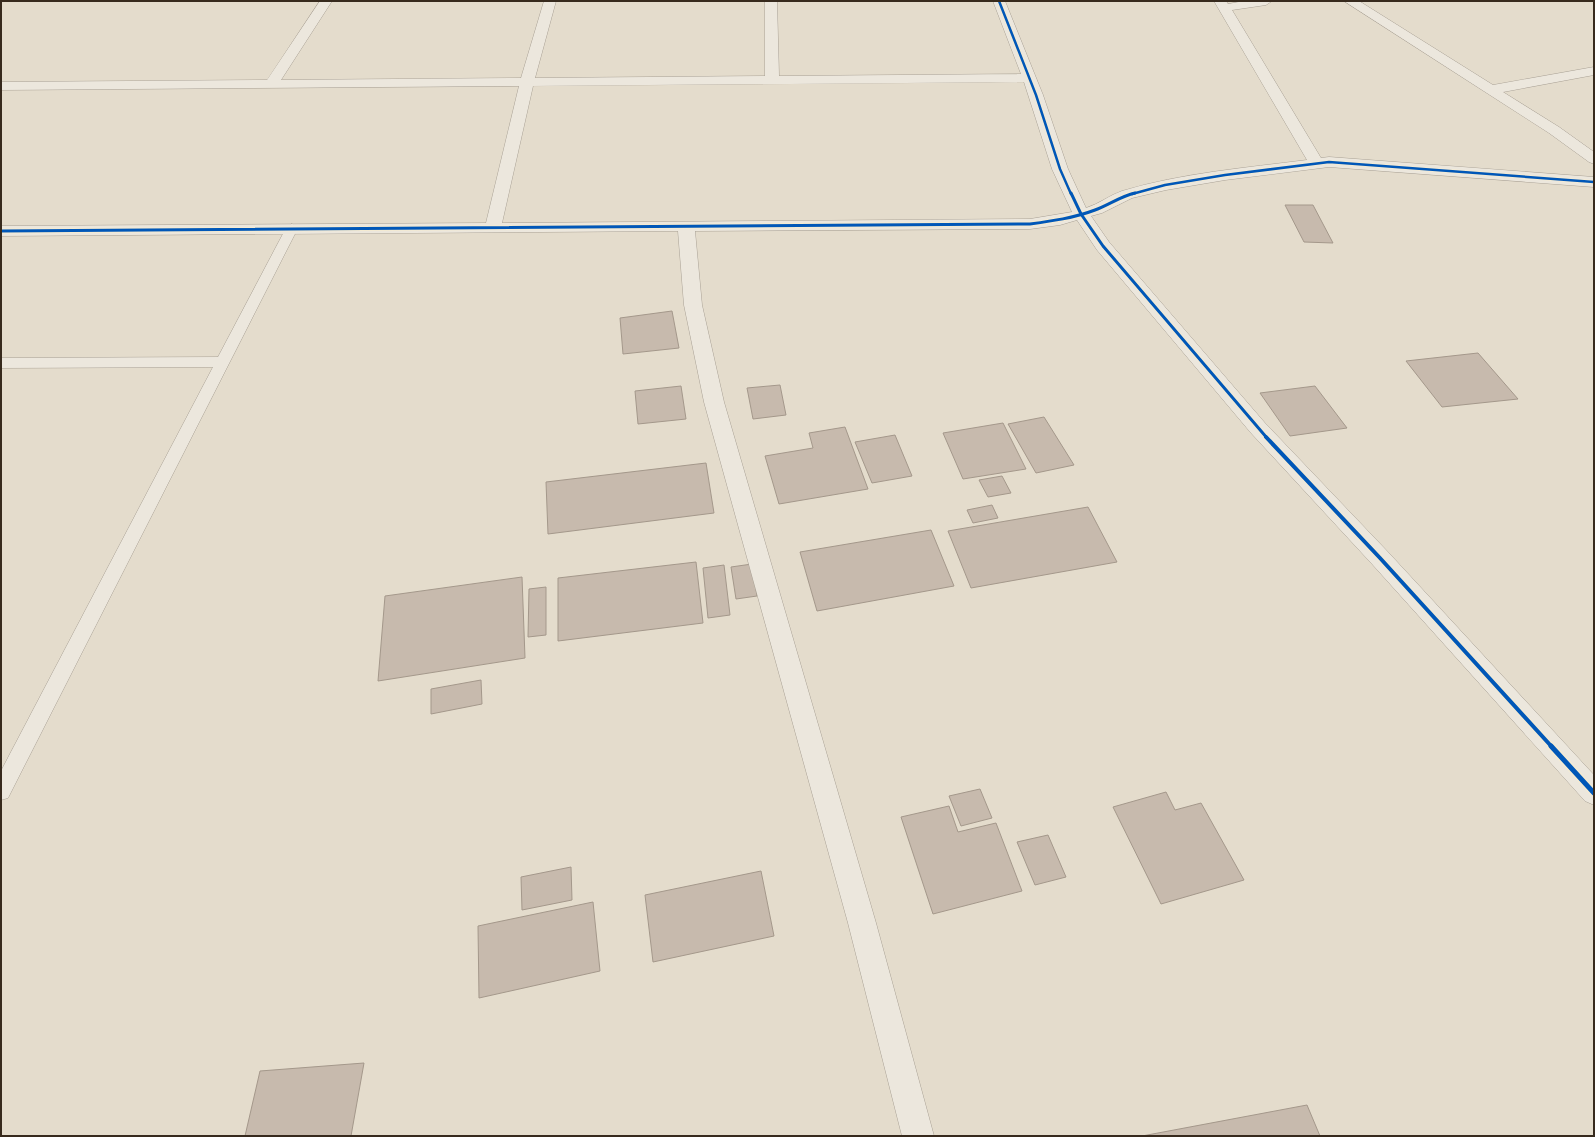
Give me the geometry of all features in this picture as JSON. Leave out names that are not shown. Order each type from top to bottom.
[{"type":"street","points":[[271,84],[326,1]]},
{"type":"street","points":[[493,227],[527,82],[550,1]]},
{"type":"street","points":[[771,1],[772,80]]},
{"type":"street","points":[[999,1],[1029,78],[1060,169],[1082,214],[1103,246],[1258,428],[1380,558],[1594,793]]},
{"type":"street","points":[[1266,1],[1222,4],[1317,164]]},
{"type":"street","points":[[1350,1],[1554,130],[1594,159]]},
{"type":"street","points":[[1490,90],[1594,71]]},
{"type":"street","points":[[1,86],[1029,78]]},
{"type":"street","points":[[1,231],[1030,224],[1060,220],[1096,210],[1126,195],[1165,185],[1225,175],[1317,164],[1360,164],[1594,182]]},
{"type":"street","points":[[686,226],[693,305],[714,402],[860,915],[918,1136]]},
{"type":"lane","points":[[1,791],[292,228]]},
{"type":"lane","points":[[1,363],[223,362]]},
{"type":"building","points":[[1285,205],[1313,205],[1333,243],[1304,242]]},
{"type":"building","points":[[672,311],[679,348],[623,354],[620,318]]},
{"type":"building","points":[[1478,353],[1518,399],[1442,407],[1406,361]]},
{"type":"building","points":[[780,385],[786,415],[753,419],[747,388]]},
{"type":"building","points":[[681,386],[686,419],[638,424],[635,391]]},
{"type":"building","points":[[1315,386],[1347,428],[1290,436],[1260,393]]},
{"type":"building","points":[[1044,417],[1074,465],[1036,473],[1008,424]]},
{"type":"building","points":[[1003,423],[1026,469],[963,479],[943,433]]},
{"type":"building","points":[[845,427],[868,489],[779,504],[765,456],[813,448],[809,433]]},
{"type":"building","points":[[895,435],[912,476],[872,483],[855,442]]},
{"type":"building","points":[[706,463],[714,513],[548,534],[546,482]]},
{"type":"building","points":[[1002,476],[1011,493],[988,497],[979,480]]},
{"type":"building","points":[[992,505],[998,518],[973,523],[967,510]]},
{"type":"building","points":[[1088,507],[1117,562],[971,588],[948,531]]},
{"type":"building","points":[[931,530],[954,586],[817,611],[800,552]]},
{"type":"building","points":[[696,562],[703,623],[558,641],[558,578]]},
{"type":"building","points":[[752,564],[757,596],[736,599],[731,567]]},
{"type":"building","points":[[724,565],[730,615],[708,618],[703,568]]},
{"type":"building","points":[[522,577],[525,658],[378,681],[385,596]]},
{"type":"building","points":[[546,587],[546,635],[528,637],[529,589]]},
{"type":"building","points":[[481,680],[482,704],[431,714],[431,689]]},
{"type":"building","points":[[980,789],[992,818],[961,826],[949,796]]},
{"type":"building","points":[[1166,792],[1175,810],[1201,803],[1244,880],[1161,904],[1113,807]]},
{"type":"building","points":[[949,806],[958,832],[996,823],[1022,891],[933,914],[901,817]]},
{"type":"building","points":[[1048,835],[1066,877],[1035,885],[1017,842]]},
{"type":"building","points":[[571,867],[572,900],[522,910],[521,877]]},
{"type":"building","points":[[761,871],[774,936],[653,962],[645,895]]},
{"type":"building","points":[[593,902],[600,971],[479,998],[478,926]]},
{"type":"building","points":[[364,1063],[351,1136],[245,1136],[260,1071]]},
{"type":"building","points":[[1307,1105],[1320,1136],[1142,1136]]},
{"type":"cycle path","points":[[999,1],[1036,95],[1060,169],[1081,214],[1103,246],[1258,428],[1380,558],[1594,793]]},
{"type":"cycle path","points":[[1,231],[1030,224],[1060,220],[1096,210],[1126,195],[1165,185],[1225,175],[1329,162],[1594,182]]}]
